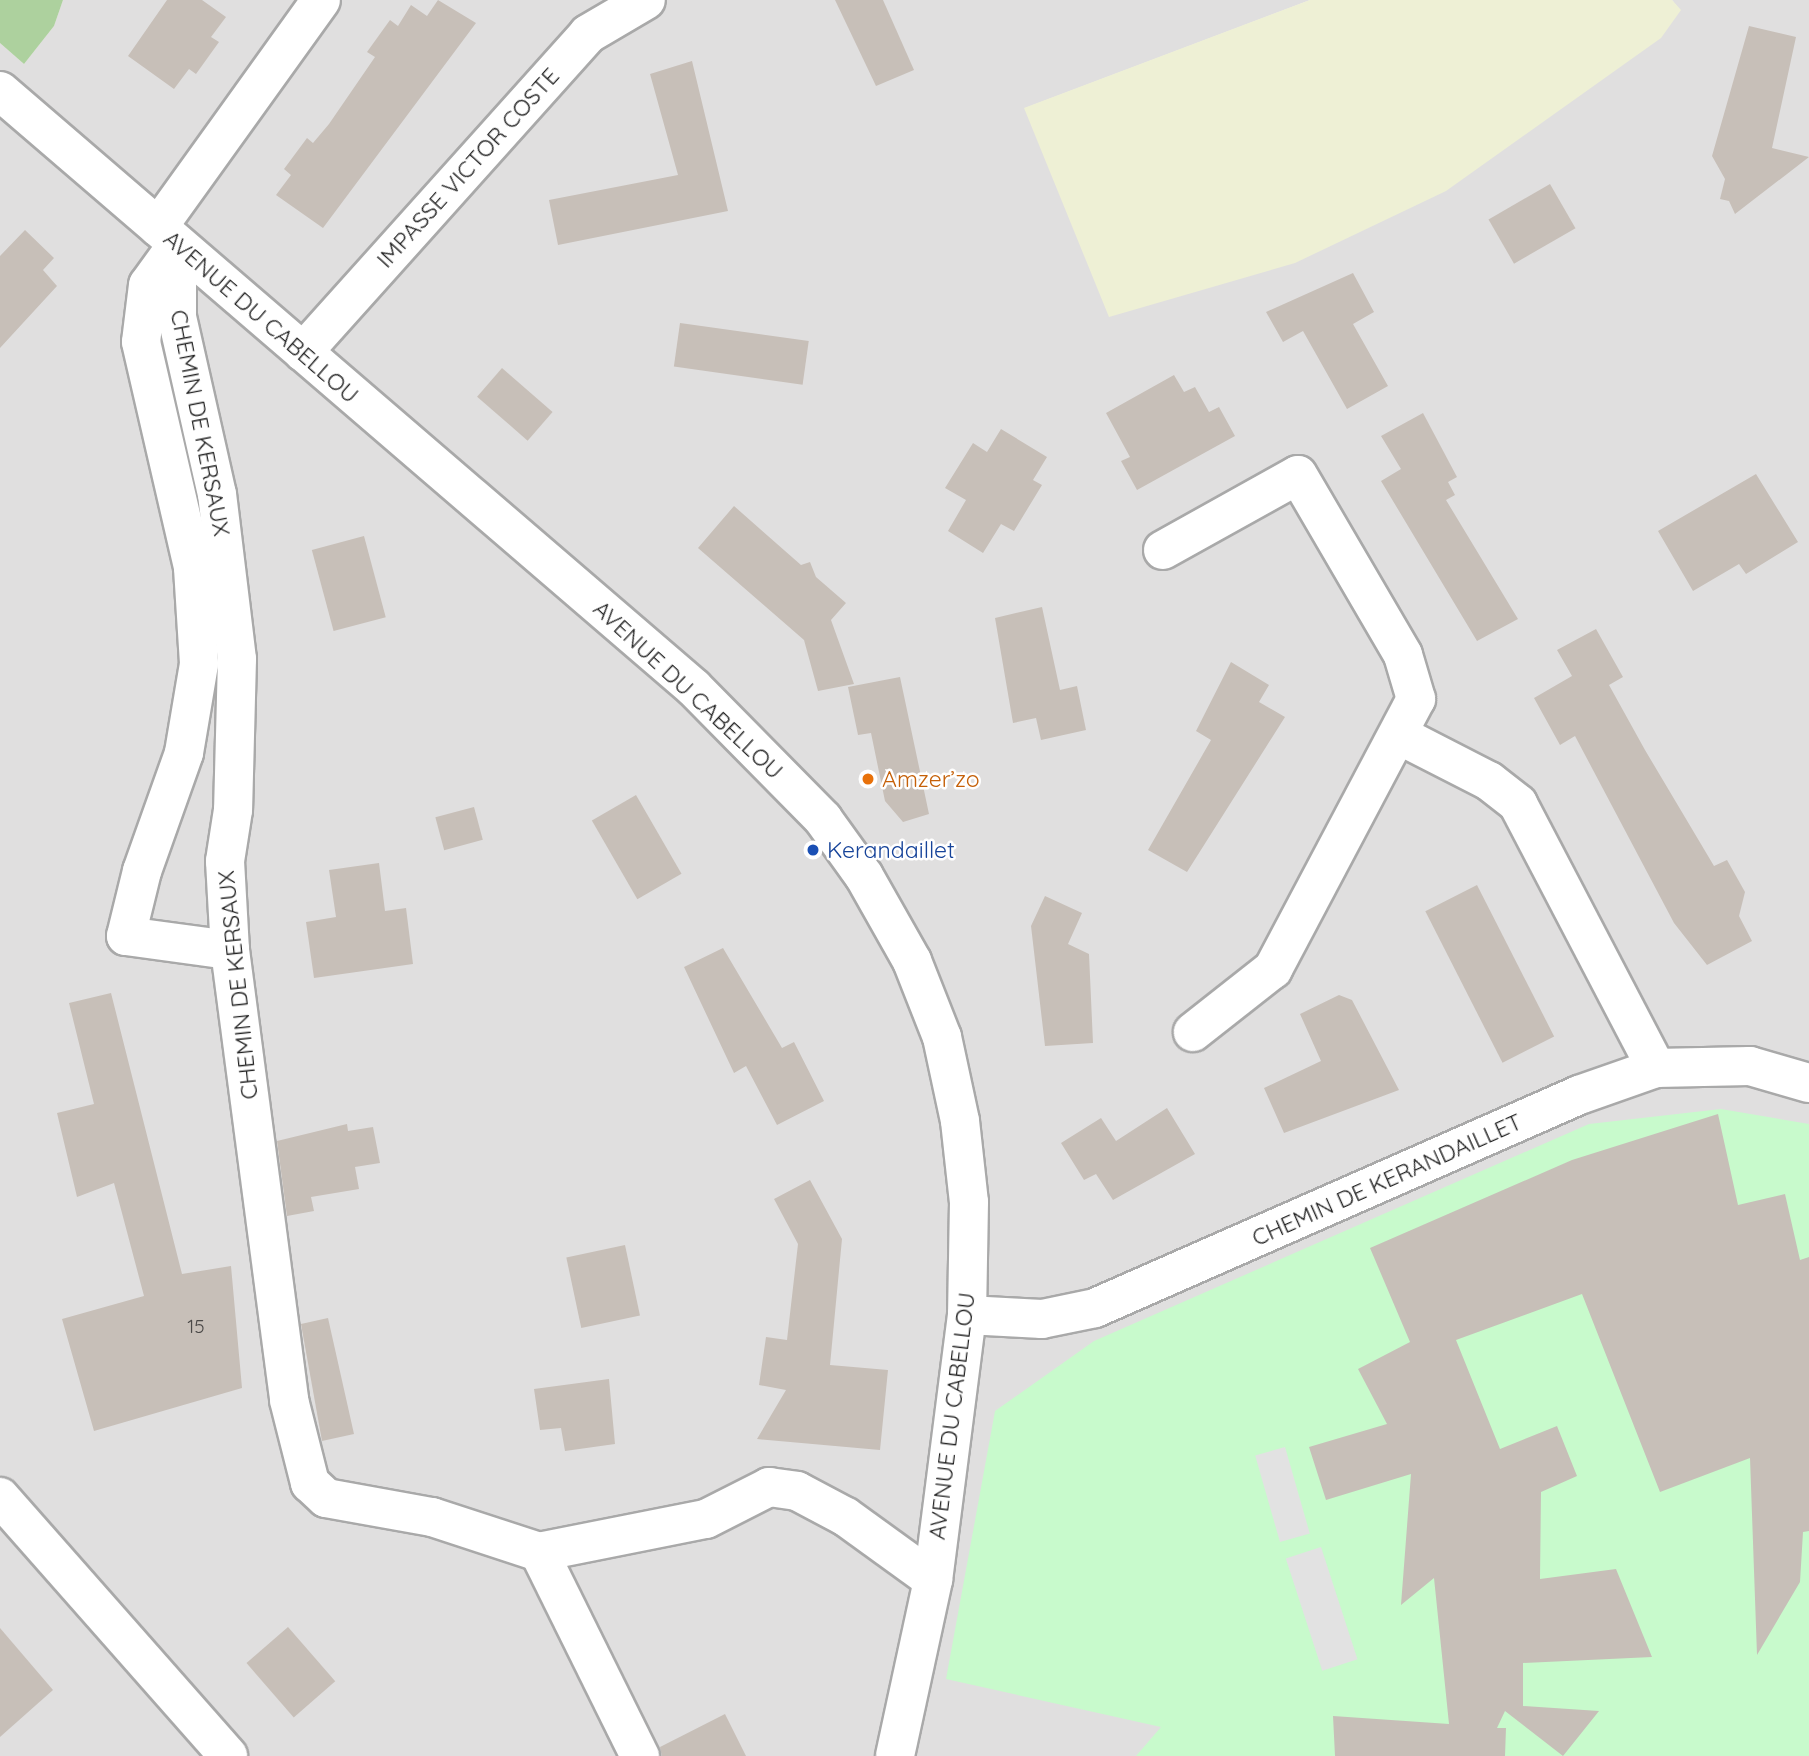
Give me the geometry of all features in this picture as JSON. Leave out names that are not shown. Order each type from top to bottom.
[{"type":"street","points":[[230,950],[126,936],[142,871],[184,753],[199,664],[193,568],[141,342],[148,285],[167,236],[321,0]]},
{"type":"street","name":"IMPASSE VICTOR COSTE","points":[[303,352],[588,34],[646,0]]},
{"type":"street","name":"AVENUE DU CABELLOU","points":[[0,91],[694,688],[823,819],[864,876],[912,961],[942,1037],[966,1160],[967,1315],[933,1580],[895,1756]]},
{"type":"street","name":"CHEMIN DE KERSAUX","points":[[167,236],[177,317],[208,439],[237,659],[233,810],[225,861],[230,950],[289,1400],[310,1483],[326,1498],[432,1517],[539,1552],[706,1519],[769,1487],[797,1491],[846,1517],[933,1580]]},
{"type":"street","points":[[1163,550],[1298,475],[1403,655],[1416,699],[1401,736],[1273,969],[1193,1032]]},
{"type":"street","points":[[1401,736],[1489,781],[1518,804],[1656,1068]]},
{"type":"street","name":"CHEMIN DE KERANDAILLET","points":[[967,1315],[1042,1319],[1095,1308],[1579,1095],[1656,1068],[1750,1066],[1809,1083]]},
{"type":"street","points":[[0,1497],[228,1756]]},
{"type":"street","points":[[539,1552],[640,1756]]},
{"type":"shaded area","points":[[63,0],[1310,0],[1025,108],[1680,10],[1672,0],[1809,0],[1809,1756],[0,1756],[0,43],[24,64],[54,26]]},
{"type":"shaded area","points":[[1285,1447],[1310,1534],[1280,1542],[1255,1456]]},
{"type":"shaded area","points":[[1321,1547],[1357,1659],[1322,1671],[1286,1558]]},
{"type":"green space","points":[[0,0],[63,0],[54,26],[24,64],[0,43]]},
{"type":"green space","points":[[1310,0],[1672,0],[1681,10],[1661,38],[1446,191],[1295,263],[1109,317],[1024,108]]},
{"type":"green space","points":[[1721,1109],[1809,1124],[1809,1756],[1136,1756],[1161,1727],[946,1679],[995,1411],[1094,1341],[1589,1124]]},
{"type":"building","points":[[167,0],[202,0],[226,17],[211,37],[219,42],[196,74],[189,69],[174,89],[128,56]]},
{"type":"building","points":[[438,0],[476,23],[323,228],[276,195],[291,175],[284,169],[307,138],[313,143],[329,124],[375,57],[367,52],[390,20],[398,26],[411,5],[427,16]]},
{"type":"building","points":[[835,0],[883,0],[914,70],[876,86]]},
{"type":"building","points":[[1749,26],[1796,37],[1772,148],[1809,157],[1735,214],[1729,201],[1720,199],[1725,179],[1712,156]]},
{"type":"building","points":[[692,61],[728,211],[558,245],[549,200],[678,175],[650,74]]},
{"type":"building","points":[[1550,184],[1576,228],[1514,264],[1489,220]]},
{"type":"building","points":[[25,230],[54,258],[43,270],[57,286],[0,348],[0,256]]},
{"type":"building","points":[[1353,273],[1374,312],[1353,324],[1388,386],[1347,409],[1303,331],[1283,342],[1266,312]]},
{"type":"building","points":[[680,323],[809,341],[803,385],[674,367]]},
{"type":"building","points":[[502,368],[553,412],[528,441],[477,397]]},
{"type":"building","points":[[1174,375],[1184,392],[1195,387],[1209,412],[1219,407],[1235,436],[1137,490],[1121,461],[1130,457],[1106,413]]},
{"type":"building","points":[[1423,413],[1457,477],[1448,482],[1455,495],[1446,500],[1518,619],[1477,641],[1381,481],[1401,469],[1381,436]]},
{"type":"building","points":[[1001,429],[1047,457],[1033,480],[1042,485],[1014,531],[1001,524],[983,553],[948,531],[966,500],[945,488],[973,443],[987,452]]},
{"type":"building","points":[[1756,474],[1798,542],[1746,574],[1739,564],[1693,591],[1658,531]]},
{"type":"building","points":[[734,506],[801,565],[810,562],[816,577],[846,603],[831,620],[854,684],[818,691],[804,640],[698,548]]},
{"type":"building","points":[[364,536],[386,617],[334,631],[312,550]]},
{"type":"building","points":[[1042,607],[1060,690],[1077,686],[1086,730],[1041,740],[1036,718],[1013,723],[995,618]]},
{"type":"building","points":[[1596,629],[1623,677],[1609,685],[1645,750],[1714,866],[1727,860],[1745,892],[1739,916],[1752,941],[1707,965],[1674,923],[1575,736],[1560,745],[1534,698],[1572,676],[1557,650]]},
{"type":"building","points":[[1231,662],[1269,685],[1259,702],[1285,717],[1187,872],[1148,850],[1211,740],[1196,731]]},
{"type":"building","points":[[900,677],[929,814],[903,822],[885,801],[871,733],[858,735],[848,687]]},
{"type":"building","points":[[636,795],[682,874],[637,899],[592,820]]},
{"type":"building","points":[[474,807],[483,840],[444,850],[435,817]]},
{"type":"building","points":[[379,863],[385,911],[406,908],[413,964],[314,978],[306,922],[336,917],[329,870]]},
{"type":"building","points":[[1477,885],[1554,1036],[1503,1063],[1425,911]]},
{"type":"building","points":[[1045,896],[1082,913],[1068,944],[1089,954],[1093,1043],[1045,1046],[1031,926]]},
{"type":"building","points":[[723,948],[782,1048],[794,1042],[824,1101],[777,1125],[746,1066],[734,1073],[684,967]]},
{"type":"building","points":[[111,993],[182,1274],[231,1266],[242,1388],[94,1431],[62,1319],[144,1296],[114,1183],[77,1197],[57,1113],[94,1104],[69,1003]]},
{"type":"building","points":[[1339,995],[1352,1000],[1399,1090],[1284,1133],[1264,1088],[1321,1061],[1300,1014]]},
{"type":"building","points":[[1167,1108],[1195,1154],[1113,1200],[1096,1174],[1084,1180],[1061,1143],[1101,1118],[1116,1141]]},
{"type":"building","points":[[1718,1114],[1738,1205],[1785,1194],[1800,1260],[1809,1257],[1809,1531],[1803,1532],[1800,1582],[1757,1655],[1750,1458],[1660,1492],[1582,1294],[1456,1340],[1500,1449],[1557,1426],[1577,1476],[1541,1492],[1540,1579],[1616,1569],[1652,1657],[1523,1663],[1523,1706],[1599,1711],[1563,1756],[1505,1711],[1497,1728],[1506,1728],[1505,1756],[1335,1756],[1333,1716],[1449,1724],[1434,1578],[1401,1605],[1411,1474],[1326,1500],[1309,1447],[1387,1424],[1358,1369],[1410,1342],[1370,1248],[1572,1160]]},
{"type":"building","points":[[347,1124],[348,1131],[373,1127],[380,1163],[355,1167],[359,1189],[311,1197],[314,1211],[287,1216],[277,1141]]},
{"type":"building","points":[[810,1180],[842,1239],[830,1365],[888,1370],[880,1450],[757,1439],[786,1390],[759,1385],[766,1337],[787,1340],[798,1244],[774,1199]]},
{"type":"building","points":[[625,1245],[640,1315],[581,1328],[566,1257]]},
{"type":"building","points":[[328,1318],[354,1434],[322,1441],[301,1324]]},
{"type":"building","points":[[609,1379],[615,1444],[565,1451],[561,1428],[540,1430],[534,1389]]},
{"type":"building","points":[[288,1627],[335,1681],[294,1717],[246,1663]]},
{"type":"building","points":[[0,1628],[53,1690],[0,1737]]},
{"type":"building","points":[[725,1714],[746,1756],[662,1756],[660,1747]]},
{"type":"place","name":"Amzer’zo","points":[[868,779]]},
{"type":"place","name":"Kerandaillet","points":[[813,850]]}]
